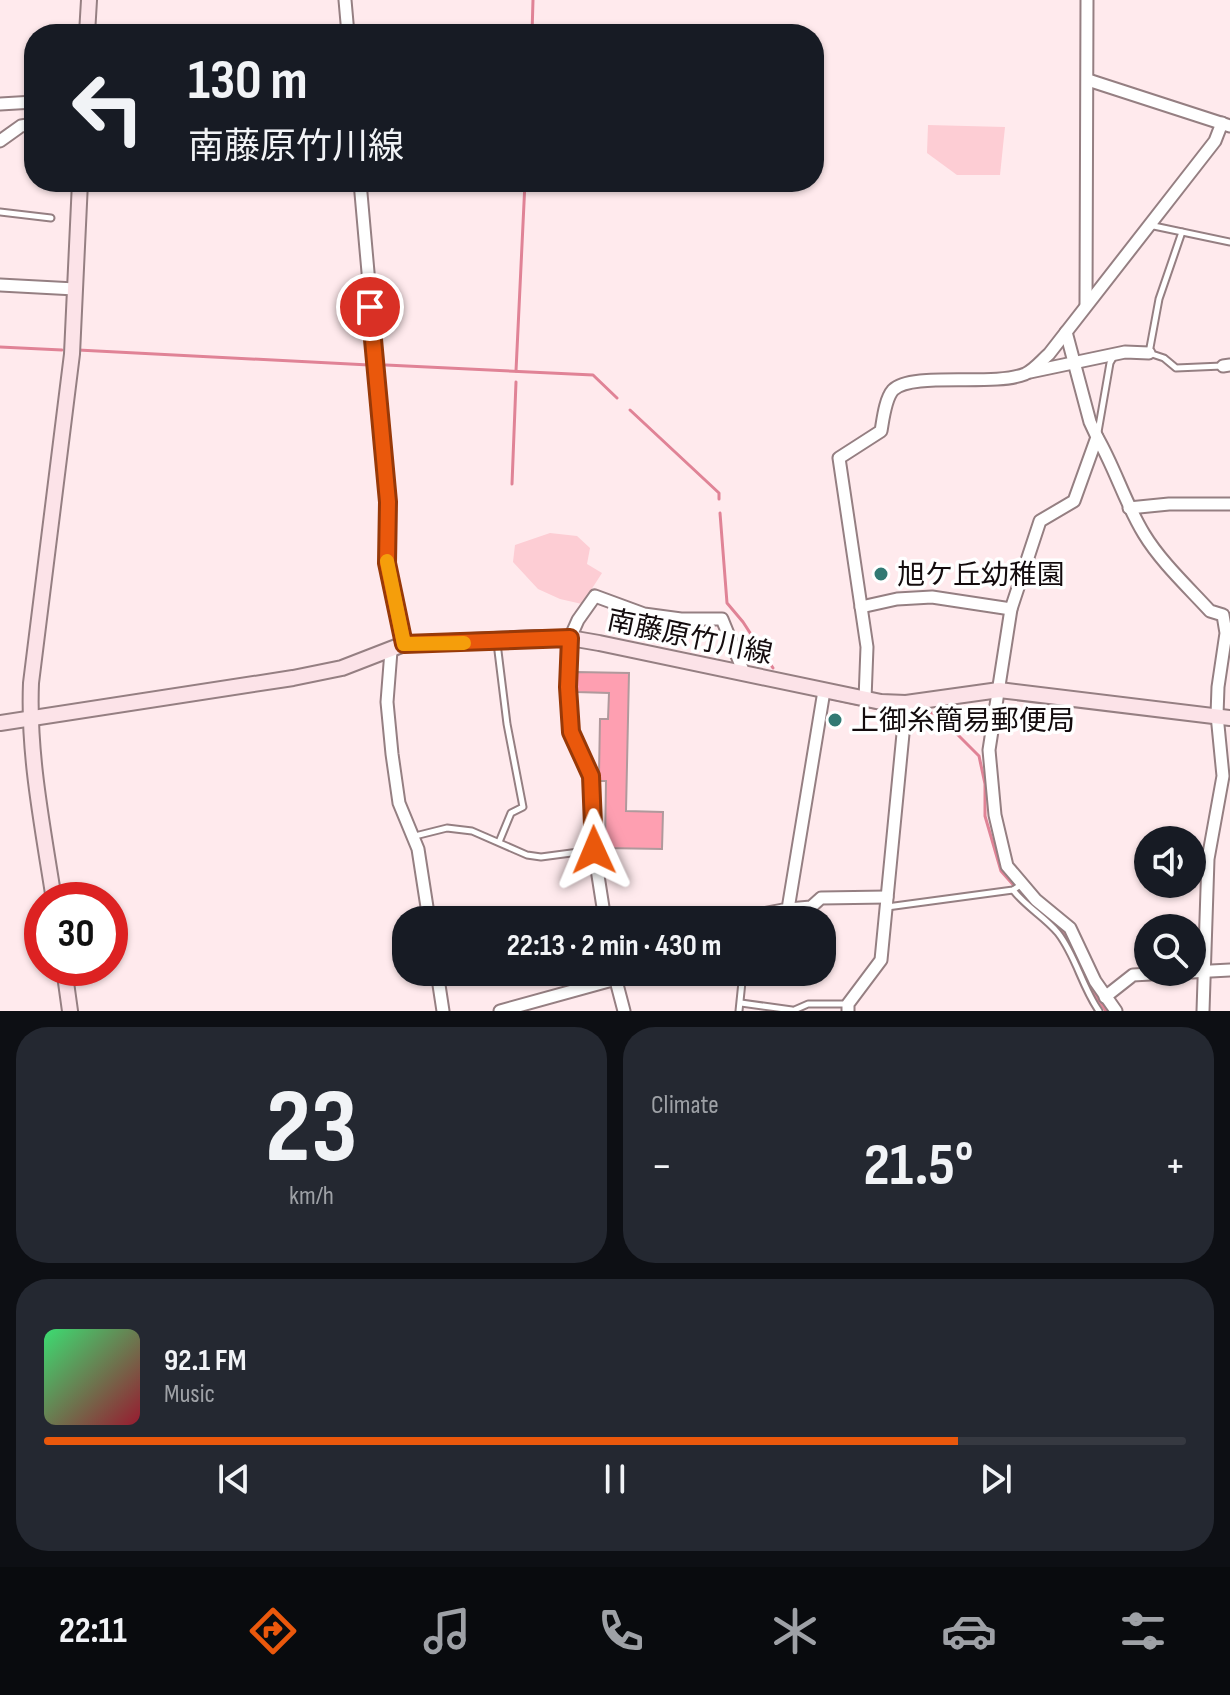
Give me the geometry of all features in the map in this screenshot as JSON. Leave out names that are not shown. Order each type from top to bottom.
[{"type":"main road","points":[[88,24],[89,0]]},
{"type":"main road","points":[[51,882],[36,780],[30,716],[31,683],[72,354],[80,192]]},
{"type":"main road","name":"南藤原竹川線","points":[[0,723],[293,678],[342,668],[398,648],[570,638],[865,699],[906,703],[999,690],[1224,717]]},
{"type":"main road","points":[[67,986],[70,1011]]},
{"type":"street","points":[[345,0],[347,24]]},
{"type":"street","points":[[1086,304],[1087,0]]},
{"type":"street","points":[[1029,372],[1049,354],[1226,124],[1088,80]]},
{"type":"street","points":[[0,104],[24,103]]},
{"type":"street","points":[[0,141],[24,126]]},
{"type":"street","points":[[361,192],[387,486],[387,563],[398,648],[387,702],[399,803],[418,849],[427,906]]},
{"type":"street","points":[[0,285],[75,289]]},
{"type":"street","points":[[1066,332],[1090,422],[1146,538],[1210,611],[1226,613],[1218,687],[1224,717],[1223,776],[1208,859],[1206,934]]},
{"type":"street","points":[[865,699],[867,647],[839,458],[881,431],[890,392],[900,384],[916,381],[1006,380],[1029,372],[1125,352],[1149,353]]},
{"type":"street","points":[[1097,437],[1074,501],[1040,521],[1011,609],[989,750],[995,815],[1007,866],[1018,887],[1070,928],[1095,981],[1116,1011]]},
{"type":"street","points":[[1129,508],[1169,504],[1230,504]]},
{"type":"street","points":[[603,906],[594,850],[591,776],[571,732],[568,687],[570,638],[578,620],[595,596],[644,614],[681,619],[722,619],[744,673]]},
{"type":"street","points":[[861,607],[897,599],[932,597],[1011,609]]},
{"type":"street","points":[[788,906],[824,691]]},
{"type":"street","points":[[848,1007],[881,960],[906,703]]},
{"type":"street","points":[[812,906],[821,898],[886,902]]},
{"type":"street","points":[[1206,971],[1230,970]]},
{"type":"street","points":[[1105,997],[1134,975]]},
{"type":"street","points":[[439,986],[443,1011]]},
{"type":"street","points":[[500,1011],[582,986]]},
{"type":"street","points":[[618,986],[624,1011]]},
{"type":"street","points":[[1203,1011],[1204,986]]},
{"type":"lane","points":[[0,212],[51,218]]},
{"type":"lane","points":[[1149,225],[1230,242]]},
{"type":"lane","points":[[1182,232],[1159,299],[1149,353],[1164,358],[1176,368],[1226,366]]},
{"type":"lane","points":[[1097,437],[1110,363],[1115,355]]},
{"type":"lane","points":[[497,642],[507,724],[523,807],[511,813],[499,842]]},
{"type":"lane","points":[[414,837],[447,828],[472,831],[527,855],[541,857],[594,850]]},
{"type":"lane","points":[[886,902],[1018,887],[1023,903],[1061,937],[1085,989],[1099,1011]]},
{"type":"lane","points":[[739,1011],[742,986]]},
{"type":"lane","points":[[741,1003],[792,1011],[808,1004],[848,1007]]},
{"type":"shaded area","points":[[928,125],[1005,127],[1000,175],[957,175],[927,153]]},
{"type":"shaded area","points":[[550,533],[577,536],[590,548],[587,564],[602,573],[582,604],[538,589],[513,562],[515,545]]},
{"type":"building","points":[[577,672],[629,673],[626,811],[663,812],[662,849],[605,848],[606,781],[600,781],[599,774],[600,719],[608,719],[609,693],[577,692]]},
{"type":"waterway","points":[[532,24],[533,0]]},
{"type":"waterway","points":[[516,371],[525,192]]},
{"type":"waterway","points":[[0,347],[62,350]]},
{"type":"waterway","points":[[78,350],[369,365]]},
{"type":"waterway","points":[[386,365],[593,375],[617,398]]},
{"type":"waterway","points":[[512,484],[516,382]]},
{"type":"waterway","points":[[630,410],[719,493],[719,499]]},
{"type":"waterway","points":[[720,513],[727,603],[773,668]]},
{"type":"waterway","points":[[828,698],[902,714]]},
{"type":"waterway","points":[[911,713],[936,713],[979,756],[985,784],[985,816],[1001,871],[1025,898],[1062,930],[1106,1011]]},
{"type":"slow traffic","points":[[387,561],[404,644],[464,643]]},
{"type":"place","name":"旭ケ丘幼稚園","points":[[881,574]]},
{"type":"place","name":"上御糸簡易郵便局","points":[[835,720]]},
{"type":"route","points":[[370,307],[388,502],[387,563],[404,644],[570,638],[568,687],[571,732],[591,776],[594,850]]}]
